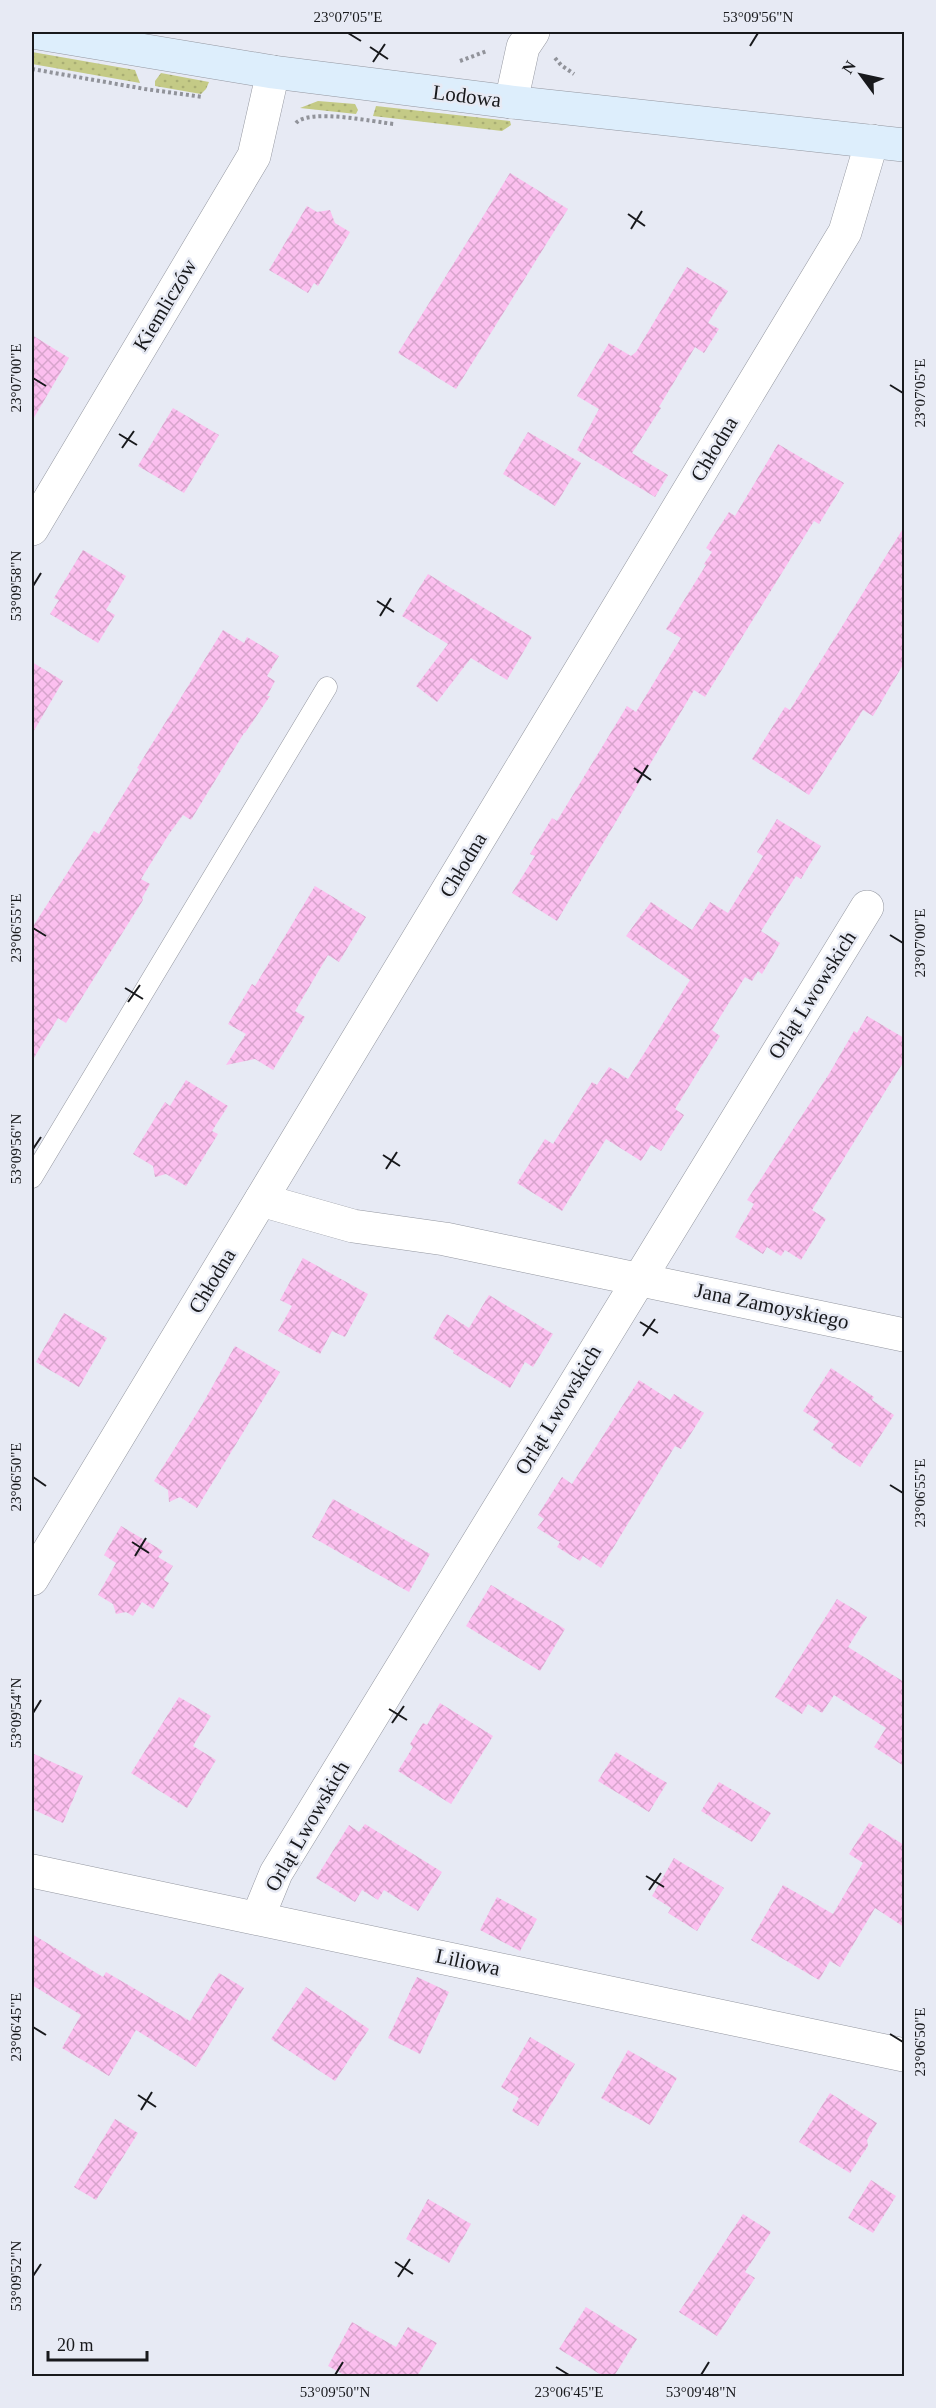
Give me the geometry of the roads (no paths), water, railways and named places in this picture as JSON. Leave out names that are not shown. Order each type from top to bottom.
[{"type":"street","name":"Lodowa","points":[[32,32],[141,41],[273,72],[511,102],[904,145]]},
{"type":"street","points":[[511,102],[523,47],[533,32]]},
{"type":"street","name":"Kiemliczów","points":[[32,529],[254,156],[273,72]]},
{"type":"street","name":"Chłodna","points":[[32,1579],[845,232],[872,141]]},
{"type":"street","name":"Orląt Lwowskich","points":[[258,1917],[276,1873],[867,907]]},
{"type":"street","name":"Jana Zamoyskiego","points":[[261,1200],[352,1226],[445,1239],[904,1335]]},
{"type":"street","name":"Liliowa","points":[[32,1871],[904,2055]]},
{"type":"lane","points":[[32,1178],[327,687]]}]
